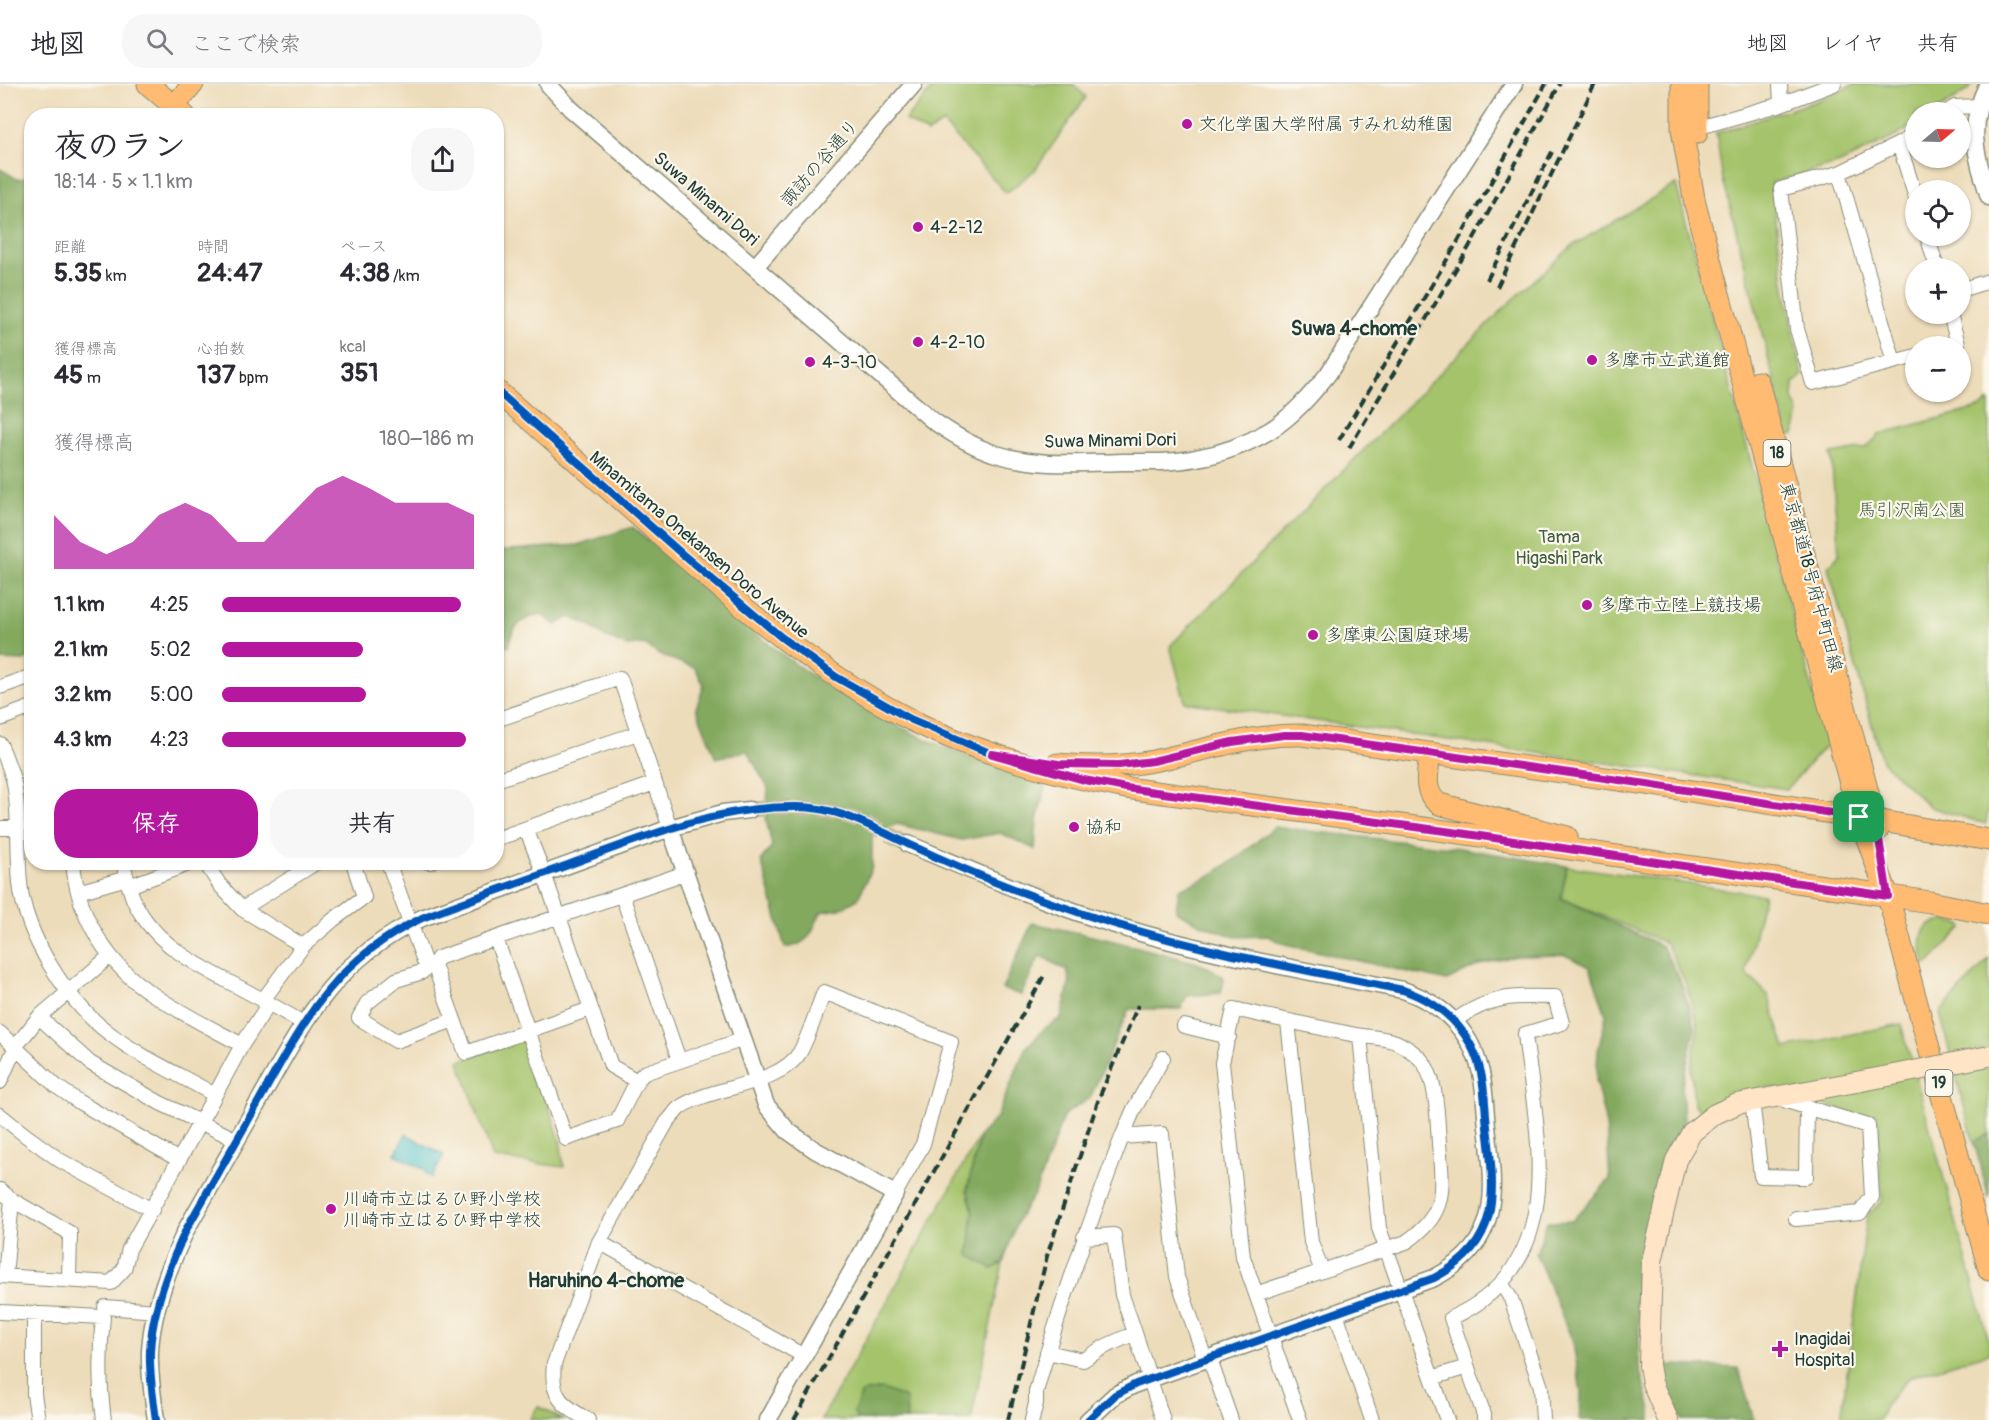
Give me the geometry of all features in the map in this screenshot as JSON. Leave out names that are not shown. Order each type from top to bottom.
[{"type":"main road","points":[[148,84],[176,108]]},
{"type":"main road","points":[[181,108],[193,84]]},
{"type":"main road","name":"東京都道18号府中町田線","points":[[1682,84],[1682,129],[1695,204],[1868,818]]},
{"type":"main road","name":"東京都道18号府中町田線","points":[[1697,84],[1696,128],[1709,202],[1868,818]]},
{"type":"main road","name":"Minamitama Onekansen Doro Avenue","points":[[504,397],[682,555],[781,637],[836,676],[910,719],[992,754],[1084,780],[1126,788],[1642,860],[1888,896],[1989,914]]},
{"type":"main road","name":"Minamitama Onekansen Doro Avenue","points":[[992,754],[1059,764],[1119,765],[1153,761],[1232,742],[1302,735],[1647,784],[1868,818],[1989,840]]},
{"type":"main road","points":[[1430,753],[1426,785],[1429,795],[1439,804],[1545,831],[1642,860]]},
{"type":"main road","name":"19","points":[[1868,818],[1989,1270]]},
{"type":"main road","points":[[1668,1420],[1652,1383],[1649,1365],[1652,1261],[1676,1160],[1692,1132],[1724,1109],[1752,1100],[1989,1056]]},
{"type":"street","name":"Suwa Minami Dori","points":[[548,84],[571,109],[932,420],[950,433],[984,450],[1029,461],[1058,464],[1195,459],[1242,444],[1270,430],[1289,416],[1314,392],[1333,365],[1514,84]]},
{"type":"street","name":"諏訪の谷通り","points":[[755,267],[914,84]]},
{"type":"street","points":[[1780,84],[1781,104]]},
{"type":"street","points":[[1696,128],[1781,104],[1834,84]]},
{"type":"street","points":[[1988,84],[1978,106],[1974,124],[1974,144],[1989,197]]},
{"type":"street","points":[[1971,106],[1978,106]]},
{"type":"street","points":[[1905,140],[1839,173],[1781,189],[1794,309],[1800,340],[1813,383],[1905,359]]},
{"type":"street","points":[[1899,144],[1910,180]]},
{"type":"street","points":[[1839,173],[1894,362]]},
{"type":"street","points":[[1971,287],[1989,281]]},
{"type":"street","points":[[504,717],[620,678],[766,1106],[788,1131],[815,1150],[895,1194]]},
{"type":"street","points":[[0,687],[24,679]]},
{"type":"street","points":[[0,719],[24,710]]},
{"type":"street","points":[[504,777],[638,732]]},
{"type":"street","points":[[0,744],[14,780],[19,828],[20,884],[26,911],[45,958],[88,1014],[109,1033],[215,1095]]},
{"type":"street","points":[[504,836],[655,783]]},
{"type":"street","points":[[156,1420],[150,1350],[159,1300],[174,1256],[303,1023],[334,983],[358,958],[410,924],[445,909],[670,828],[723,813],[748,810]]},
{"type":"street","points":[[0,828],[19,828]]},
{"type":"street","points":[[526,829],[611,1066],[637,1081]]},
{"type":"street","points":[[908,844],[1066,908],[1147,934],[1218,952],[1403,990],[1436,1004],[1466,1036],[1475,1054],[1481,1074],[1493,1198],[1488,1220],[1478,1240],[1465,1257],[1451,1270],[1434,1278],[1149,1378],[1116,1395],[1088,1420]]},
{"type":"street","points":[[74,870],[78,892],[94,932],[110,956],[153,995],[242,1045]]},
{"type":"street","points":[[125,870],[135,903],[150,926],[163,940],[186,959],[303,1023]]},
{"type":"street","points":[[78,892],[128,882],[168,870]]},
{"type":"street","points":[[210,870],[219,884],[242,909],[303,946]]},
{"type":"street","points":[[291,870],[293,876]]},
{"type":"street","points":[[242,909],[303,870]]},
{"type":"street","points":[[104,1420],[100,1392],[99,1355],[104,1312],[111,1283],[123,1269],[129,1249],[201,1123],[266,1001],[303,946],[364,897],[356,870]]},
{"type":"street","points":[[391,870],[424,961],[431,965],[466,1053],[590,1009]]},
{"type":"street","points":[[454,1020],[396,1041],[359,1018],[367,1003],[396,980],[422,972],[438,958],[685,873]]},
{"type":"street","points":[[622,895],[679,1060]]},
{"type":"street","points":[[496,939],[567,1139],[617,1121],[637,1081],[644,1073],[744,1039]]},
{"type":"street","points":[[0,1083],[16,1046],[39,1017],[110,956]]},
{"type":"street","points":[[588,1420],[567,1408],[557,1394],[552,1378],[554,1364],[599,1242],[667,1122],[680,1108],[787,1066],[799,1053],[824,992],[951,1042],[923,1144],[768,1420]]},
{"type":"street","points":[[1454,1021],[1477,1007],[1513,996],[1555,997],[1562,1023],[1525,1034],[1538,1156],[1538,1203],[1526,1243],[1502,1284],[1480,1301],[1451,1318],[1484,1420]]},
{"type":"street","points":[[1256,1294],[1406,1242],[1430,1222],[1439,1204],[1443,1185],[1433,1081],[1424,1063],[1411,1050],[1395,1041],[1360,1036],[1234,1009],[1222,1063],[1243,1257],[1300,1420]]},
{"type":"street","points":[[39,1017],[90,1062],[160,1103],[237,1140]]},
{"type":"street","points":[[1288,1021],[1311,1242],[1322,1271]]},
{"type":"street","points":[[1184,1026],[1229,1037]]},
{"type":"street","points":[[0,1033],[56,1086],[79,1102],[179,1160]]},
{"type":"street","points":[[1360,1036],[1379,1228],[1447,1420]]},
{"type":"street","points":[[1032,1420],[1042,1406],[1036,1392],[1084,1237],[1134,1109],[1163,1058]]},
{"type":"street","points":[[1773,1097],[1868,1126],[1872,1197],[1860,1213],[1796,1220]]},
{"type":"street","points":[[1752,1100],[1761,1176],[1806,1177],[1807,1108]]},
{"type":"street","points":[[0,1115],[61,1161],[152,1210]]},
{"type":"street","points":[[1122,1137],[1162,1134],[1177,1276],[1232,1420]]},
{"type":"street","points":[[0,1190],[12,1200],[70,1233],[69,1280]]},
{"type":"street","points":[[12,1200],[2,1276],[111,1283]]},
{"type":"street","points":[[1084,1237],[1114,1235],[1122,1295],[1163,1420]]},
{"type":"street","points":[[599,1242],[804,1356]]},
{"type":"street","points":[[1502,1284],[1511,1299],[1541,1387],[1543,1420]]},
{"type":"street","points":[[0,1312],[157,1311]]},
{"type":"street","points":[[34,1313],[34,1394],[38,1420]]},
{"type":"street","points":[[1336,1313],[1372,1420]]},
{"type":"street","points":[[1047,1352],[1083,1360],[1104,1347],[1135,1333]]},
{"type":"street","points":[[1432,1378],[1467,1367]]},
{"type":"green space","points":[[936,84],[1073,84],[1086,97],[1035,170],[1006,193],[943,123],[927,133],[905,120]]},
{"type":"green space","points":[[1855,84],[1972,84],[1969,90],[1950,102],[1905,102],[1905,130],[1896,136],[1840,163],[1772,183],[1784,280],[1803,375],[1794,383],[1793,398],[1799,413],[1794,435],[1788,436],[1722,175],[1716,133],[1816,101]]},
{"type":"green space","points":[[0,169],[17,179],[24,178],[24,661],[0,660]]},
{"type":"green space","name":"Tama Higashi Park","points":[[1676,184],[1827,744],[1787,789],[1185,702],[1170,646],[1503,309],[1572,246]]},
{"type":"green space","name":"馬引沢南公園","points":[[1989,401],[1989,807],[1986,824],[1930,807],[1882,761],[1828,567],[1839,555],[1831,454],[1866,448],[1880,434],[1982,407]]},
{"type":"green space","points":[[633,527],[763,639],[837,692],[923,738],[983,762],[1047,783],[1037,820],[1035,849],[1000,833],[962,840],[897,824],[872,835],[872,867],[858,899],[840,909],[821,912],[805,941],[785,948],[761,860],[772,846],[766,819],[768,788],[747,751],[716,758],[696,708],[704,685],[695,668],[660,655],[644,644],[627,646],[569,617],[556,625],[540,614],[533,616],[518,625],[508,647],[504,646],[504,550],[578,545]]},
{"type":"green space","points":[[1274,827],[1459,848],[1567,866],[1561,898],[1662,946],[1680,979],[1695,1027],[1682,1085],[1684,1122],[1664,1156],[1658,1195],[1639,1267],[1639,1368],[1651,1410],[1651,1420],[1580,1420],[1581,1392],[1573,1342],[1536,1254],[1547,1222],[1572,1221],[1610,1179],[1606,1125],[1596,1082],[1598,1051],[1606,1015],[1590,967],[1565,955],[1516,956],[1481,964],[1447,981],[1285,944],[1268,936],[1235,937],[1201,924],[1176,911],[1179,889],[1218,871]]},
{"type":"green space","points":[[1567,866],[1764,895],[1746,973],[1768,995],[1785,1048],[1901,1024],[1989,1341],[1989,1353],[1909,1377],[1886,1404],[1879,1420],[1841,1420],[1867,1216],[1882,1201],[1878,1121],[1770,1087],[1718,1101],[1701,1110],[1694,1105],[1691,1070],[1698,1025],[1684,979],[1666,943],[1561,898]]},
{"type":"green space","points":[[1937,922],[1962,924],[1963,927],[1928,964],[1925,964],[1921,941],[1925,929]]},
{"type":"green space","points":[[1032,923],[1188,960],[1204,965],[1224,978],[1221,993],[1187,996],[1181,1009],[1129,1009],[1090,1098],[1064,1115],[1035,1193],[1018,1219],[1003,1263],[992,1269],[969,1255],[973,1211],[967,1190],[980,1135],[997,1117],[1025,1049],[1045,1028],[1061,1018],[1070,981],[1067,971],[1040,955],[1021,995],[1002,989]]},
{"type":"green space","points":[[1989,959],[1989,1049],[1950,1054],[1940,1012]]},
{"type":"green space","points":[[520,1040],[527,1042],[560,1140],[564,1167],[493,1158],[459,1061]]},
{"type":"green space","points":[[1989,1068],[1989,1134],[1974,1142],[1955,1073]]},
{"type":"green space","points":[[1989,1134],[1989,1198],[1974,1142]]},
{"type":"green space","points":[[980,1135],[967,1190],[973,1211],[969,1254],[992,1269],[1003,1263],[971,1420],[821,1420]]},
{"type":"green space","points":[[1664,1366],[1738,1368],[1754,1420],[1682,1420],[1664,1380]]},
{"type":"green space","points":[[882,1389],[906,1398],[907,1420],[857,1420],[854,1412],[862,1393]]},
{"type":"green space","points":[[538,1406],[563,1420],[530,1420]]},
{"type":"water","points":[[406,1134],[444,1155],[432,1178],[426,1174],[427,1171],[395,1154]]},
{"type":"tunnel","points":[[749,810],[794,807],[832,812],[868,824],[908,844]]},
{"type":"railway","points":[[1339,440],[1457,243],[1546,84]]},
{"type":"railway","points":[[1349,448],[1469,247],[1560,84]]},
{"type":"railway","points":[[1497,287],[1595,84]]},
{"type":"railway","points":[[1487,280],[1552,152]]},
{"type":"railway","points":[[794,1420],[1045,974]]},
{"type":"railway","points":[[1008,1420],[1047,1256],[1099,1098],[1138,1005]]},
{"type":"cycle path","points":[[504,397],[682,554],[781,637],[836,677],[910,719],[992,754]]},
{"type":"cycle path","points":[[156,1420],[150,1368],[151,1335],[162,1288],[174,1257],[187,1228],[291,1045],[324,995],[344,973],[366,953],[392,935],[422,918],[458,904],[680,826],[737,812],[797,807],[841,814],[986,878],[1107,922],[1233,955],[1403,990],[1443,1011],[1470,1044],[1482,1079],[1492,1173],[1489,1214],[1483,1232],[1472,1249],[1456,1264],[1434,1278],[1136,1384],[1115,1395],[1088,1420]]},
{"type":"place","name":"文化学園大学附属 すみれ幼稚園","points":[[1187,124]]},
{"type":"place","name":"4-2-12","points":[[918,227]]},
{"type":"place","name":"4-2-10","points":[[918,342]]},
{"type":"place","name":"多摩市立武道館","points":[[1592,360]]},
{"type":"place","name":"4-3-10","points":[[810,362]]},
{"type":"place","name":"多摩市立陸上競技場","points":[[1587,605]]},
{"type":"place","name":"多摩東公園庭球場","points":[[1313,635]]},
{"type":"place","name":"協和","points":[[1074,827]]},
{"type":"place","name":"川崎市立はるひ野小学校 川崎市立はるひ野中学校","points":[[331,1209]]},
{"type":"place","name":"Inagidai Hospital","points":[[1780,1349]]},
{"type":"district","name":"Suwa 4-chome","points":[[1354,328]]},
{"type":"district","name":"Haruhino 4-chome","points":[[606,1280]]},
{"type":"route","points":[[1302,735],[1859,817],[1876,820],[1888,896],[1460,833],[1126,788],[1044,770],[992,754],[1059,764],[1119,765],[1153,761],[1267,736],[1302,735]]}]
